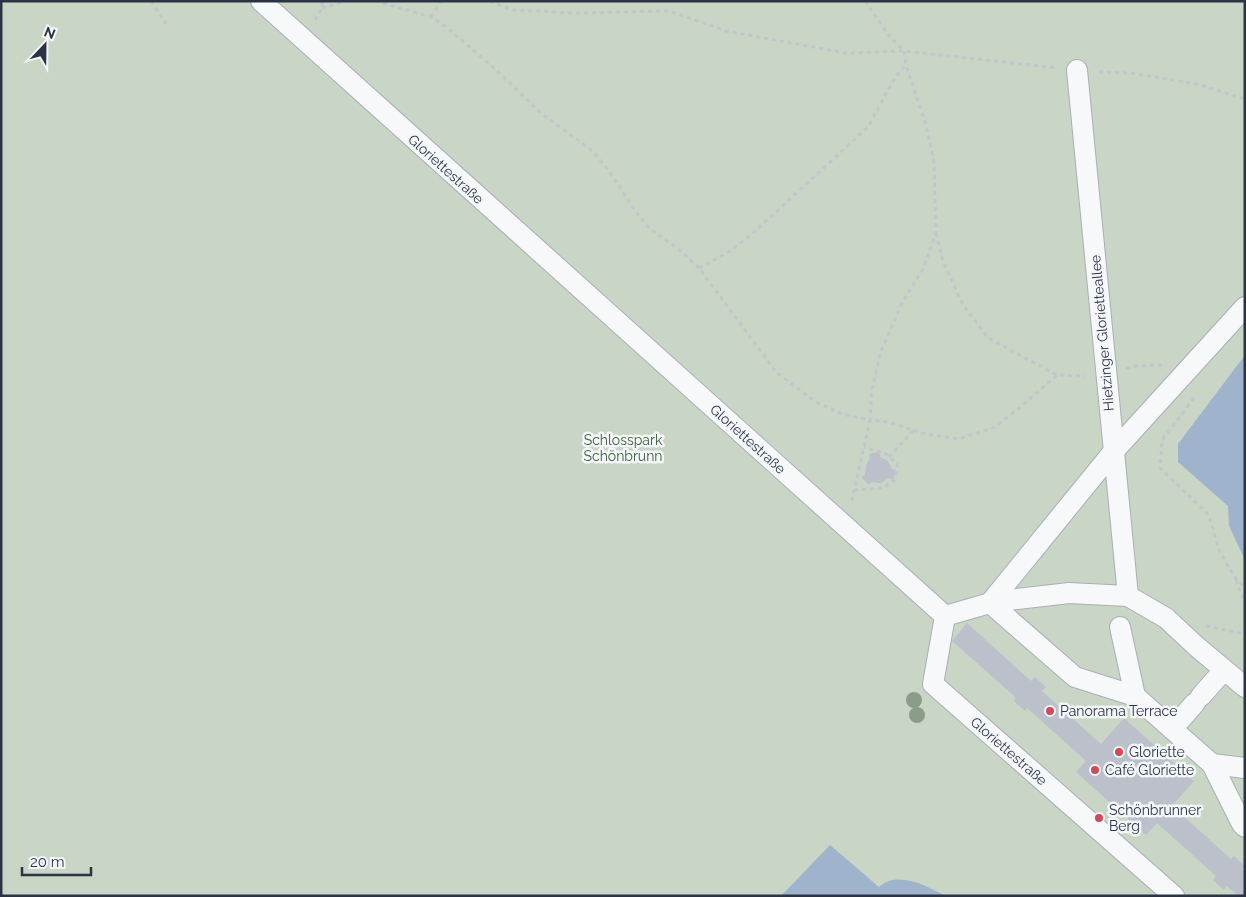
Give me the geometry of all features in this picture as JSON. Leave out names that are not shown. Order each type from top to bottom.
[{"type":"street","name":"Gloriettestraße","points":[[261,1],[945,616],[933,684],[1174,896]]},
{"type":"street","name":"Hietzinger Glorietteallee","points":[[1077,70],[1113,452],[1120,596],[1119,622],[1135,696]]},
{"type":"street","points":[[990,602],[1113,452],[1245,307]]},
{"type":"street","points":[[945,616],[990,602],[1069,593],[1120,596],[1166,618],[1245,687]]},
{"type":"street","points":[[990,602],[1075,677],[1135,696],[1212,764],[1245,827]]},
{"type":"street","points":[[1172,729],[1224,670]]},
{"type":"street","points":[[1212,764],[1245,768]]},
{"type":"path","points":[[151,1],[166,24]]},
{"type":"path","points":[[322,8],[346,1]]},
{"type":"path","points":[[375,1],[431,17],[445,26],[487,62],[542,114],[590,149],[607,168],[649,228],[682,252],[699,268],[776,372],[816,402],[842,414],[888,422],[926,434],[959,438],[993,428],[1021,407],[1057,375]]},
{"type":"path","points":[[431,17],[442,1]]},
{"type":"path","points":[[490,1],[512,10],[575,13],[670,12],[726,31],[786,43],[846,53],[904,52]]},
{"type":"path","points":[[865,1],[890,37],[904,52],[906,65],[926,125],[934,162],[936,233],[943,261],[963,305],[988,338],[1057,375],[1086,376],[1137,366],[1196,361]]},
{"type":"path","points":[[699,268],[727,254],[751,235],[868,127],[896,76],[906,65]]},
{"type":"path","points":[[836,518],[852,500],[870,420],[872,389],[882,350],[903,301],[923,269],[936,233]]},
{"type":"path","points":[[1197,394],[1162,440],[1160,468],[1209,515],[1219,550],[1236,579],[1245,603]]},
{"type":"path","points":[[889,457],[914,430]]},
{"type":"path","points":[[854,490],[882,488],[895,480],[897,464],[875,449],[864,447]]},
{"type":"path","points":[[1236,579],[1245,587]]},
{"type":"green space","name":"Schlosspark Schönbrunn","points":[[1,1],[1245,1],[1245,896],[1,896]]},
{"type":"water","points":[[1245,355],[1245,560],[1229,526],[1228,506],[1178,462],[1178,444]]},
{"type":"water","points":[[830,845],[879,887],[889,881],[904,880],[919,883],[946,896],[781,896]]},
{"type":"building","points":[[879,452],[880,457],[888,461],[892,469],[896,470],[893,480],[888,478],[881,483],[871,482],[869,485],[861,477],[865,475],[866,465],[870,458],[869,454]]},
{"type":"building","name":"Gloriette","points":[[967,623],[1031,681],[1035,677],[1046,687],[1042,691],[1101,744],[1124,718],[1194,781],[1172,806],[1231,859],[1234,856],[1245,866],[1242,869],[1245,872],[1245,896],[1238,896],[1227,886],[1224,890],[1213,880],[1216,876],[1157,823],[1146,835],[1076,772],[1086,761],[1027,708],[1025,711],[1014,701],[1016,698],[1013,695],[952,641]]},
{"type":"place","name":"Panorama Terrace","points":[[1050,711]]},
{"type":"place","name":"Gloriette","points":[[1119,752]]},
{"type":"place","name":"Café Gloriette","points":[[1095,770]]},
{"type":"place","name":"Schönbrunner Berg","points":[[1099,818]]}]
